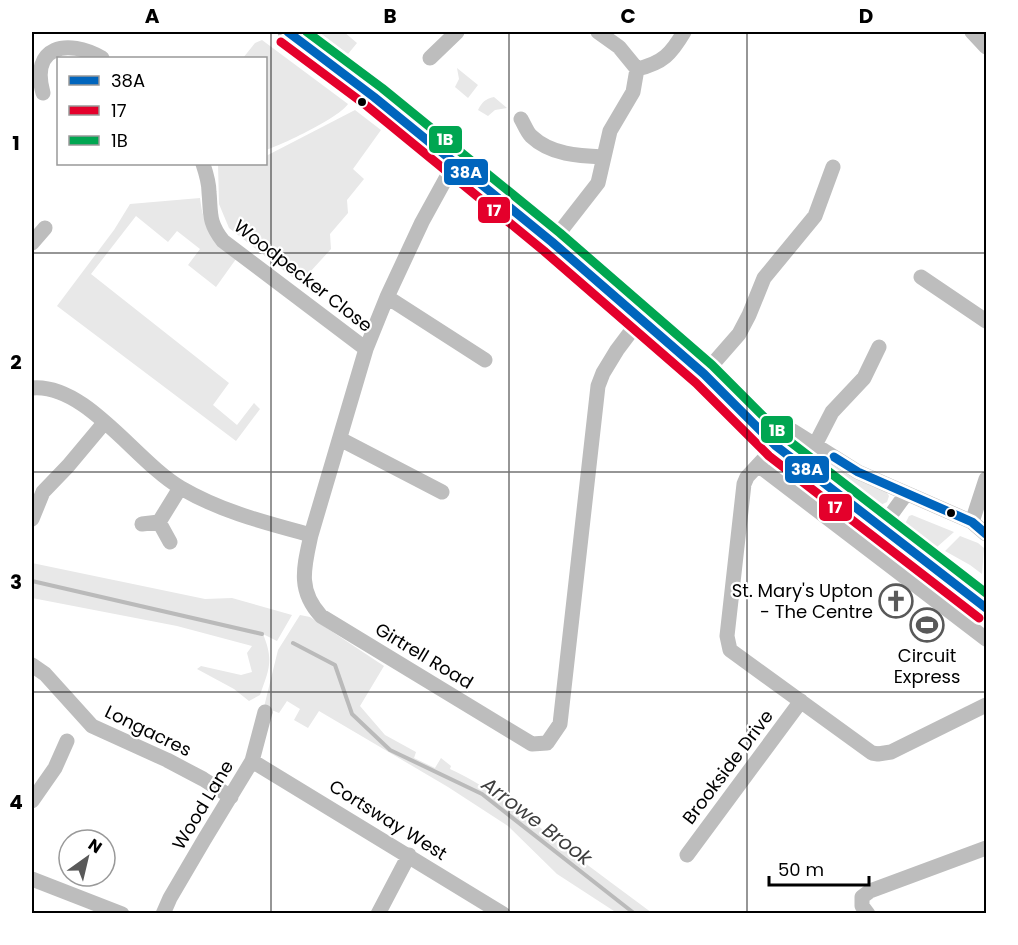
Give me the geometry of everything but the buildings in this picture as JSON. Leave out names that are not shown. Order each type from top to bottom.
[{"type":"main road","points":[[288,32],[374,97],[552,242],[704,374],[776,446],[987,608]]},
{"type":"street","points":[[430,58],[457,32]]},
{"type":"street","points":[[552,242],[598,183],[610,130],[633,92],[637,69],[619,47],[598,32]]},
{"type":"street","points":[[637,69],[654,65],[667,56],[684,32]]},
{"type":"street","points":[[972,32],[987,47]]},
{"type":"street","points":[[43,93],[39,79],[40,66],[47,56],[60,47],[69,46],[100,57]]},
{"type":"street","points":[[521,119],[531,136],[551,148],[573,156],[604,157]]},
{"type":"street","name":"Girtrell Road","points":[[455,162],[432,202],[387,297],[366,349],[311,535],[304,565],[304,581],[312,606],[321,616],[532,744],[547,743],[560,723],[600,379],[617,350],[641,318]]},
{"type":"street","name":"Woodpecker Close","points":[[203,165],[209,185],[210,220],[223,241],[366,349]]},
{"type":"street","points":[[704,374],[739,334],[769,271],[815,216],[833,167]]},
{"type":"street","points":[[32,241],[45,228]]},
{"type":"street","points":[[921,278],[987,321]]},
{"type":"street","points":[[387,297],[485,360]]},
{"type":"street","points":[[815,445],[832,412],[864,378],[879,347]]},
{"type":"street","points":[[32,388],[42,387],[64,393],[86,406],[142,459],[180,488],[222,508],[311,535]]},
{"type":"street","points":[[32,519],[37,493],[68,466],[104,423]]},
{"type":"street","points":[[987,534],[972,522],[858,472],[793,431],[786,435],[758,465],[744,484],[727,643],[730,650],[872,753],[891,752],[987,705]]},
{"type":"street","points":[[340,439],[442,492]]},
{"type":"street","points":[[758,465],[987,639]]},
{"type":"street","points":[[972,522],[987,479]]},
{"type":"street","points":[[159,522],[180,488]]},
{"type":"street","points":[[882,527],[906,494]]},
{"type":"street","points":[[142,524],[159,522]]},
{"type":"street","points":[[159,522],[170,542]]},
{"type":"street","name":"Longacres","points":[[32,664],[45,674],[92,726],[167,760],[231,797]]},
{"type":"street","name":"Brookside Drive","points":[[687,855],[801,702]]},
{"type":"street","name":"Wood Lane","points":[[163,914],[176,888],[252,761],[265,712]]},
{"type":"street","points":[[32,801],[55,768],[67,741]]},
{"type":"street","name":"Cortsway West","points":[[252,761],[503,914]]},
{"type":"street","points":[[868,914],[862,906],[862,897],[870,891],[987,848]]},
{"type":"street","points":[[378,914],[409,855]]},
{"type":"street","points":[[32,879],[122,914]]},
{"type":"shaded area","points":[[319,32],[344,32],[357,43],[348,54]]},
{"type":"shaded area","points":[[262,40],[348,104],[323,123],[267,150],[267,57],[244,57],[255,43]]},
{"type":"shaded area","points":[[457,68],[478,85],[468,98],[455,87],[459,79]]},
{"type":"shaded area","points":[[494,97],[507,108],[495,110],[488,116],[478,110],[484,101]]},
{"type":"shaded area","points":[[355,110],[381,130],[353,169],[364,179],[347,200],[348,213],[330,234],[331,249],[300,283],[229,228],[219,204],[218,165],[267,165],[267,155]]},
{"type":"shaded area","points":[[200,198],[207,226],[236,259],[216,287],[188,265],[200,249],[177,231],[168,242],[136,216],[91,274],[229,383],[213,405],[237,425],[254,403],[260,409],[236,441],[57,306],[114,230],[130,204]]},
{"type":"shaded area","points":[[792,438],[842,471],[886,491],[889,496],[887,502],[876,507],[868,503],[789,442]]},
{"type":"shaded area","points":[[912,515],[954,532],[937,547],[905,524]]},
{"type":"shaded area","points":[[960,536],[984,548],[982,574],[945,551]]},
{"type":"shaded area","points":[[32,563],[205,599],[232,598],[292,615],[277,641],[263,634],[269,658],[268,671],[260,695],[249,701],[234,689],[197,669],[201,666],[241,675],[252,672],[247,653],[252,646],[177,626],[32,598]]},
{"type":"shaded area","points":[[300,615],[310,617],[384,666],[360,706],[385,735],[416,752],[414,758],[435,768],[441,758],[451,766],[450,769],[470,779],[526,816],[652,913],[617,913],[557,874],[508,826],[448,787],[319,711],[308,728],[294,720],[300,709],[287,701],[279,713],[264,707],[278,650]]},
{"type":"waterway","name":"Arrowe Brook","points":[[32,581],[262,634]]},
{"type":"waterway","name":"Arrowe Brook","points":[[293,643],[335,665],[352,714],[390,750],[482,794],[635,914]]},
{"type":"transit line","name":"38A","points":[[288,32],[374,97],[552,242],[704,374],[776,446],[986,608]]},
{"type":"transit line","name":"1B","points":[[307,32],[382,88],[560,233],[712,365],[784,437],[986,593]]},
{"type":"transit line","name":"17","points":[[281,42],[367,106],[544,251],[696,383],[769,456],[979,618]]},
{"type":"transit line","name":"38A","points":[[834,457],[858,472],[972,522],[986,534]]},
{"type":"place","name":"St. Mary's Upton - The Centre","points":[[896,601]]},
{"type":"place","name":"Circuit Express","points":[[927,625]]}]
